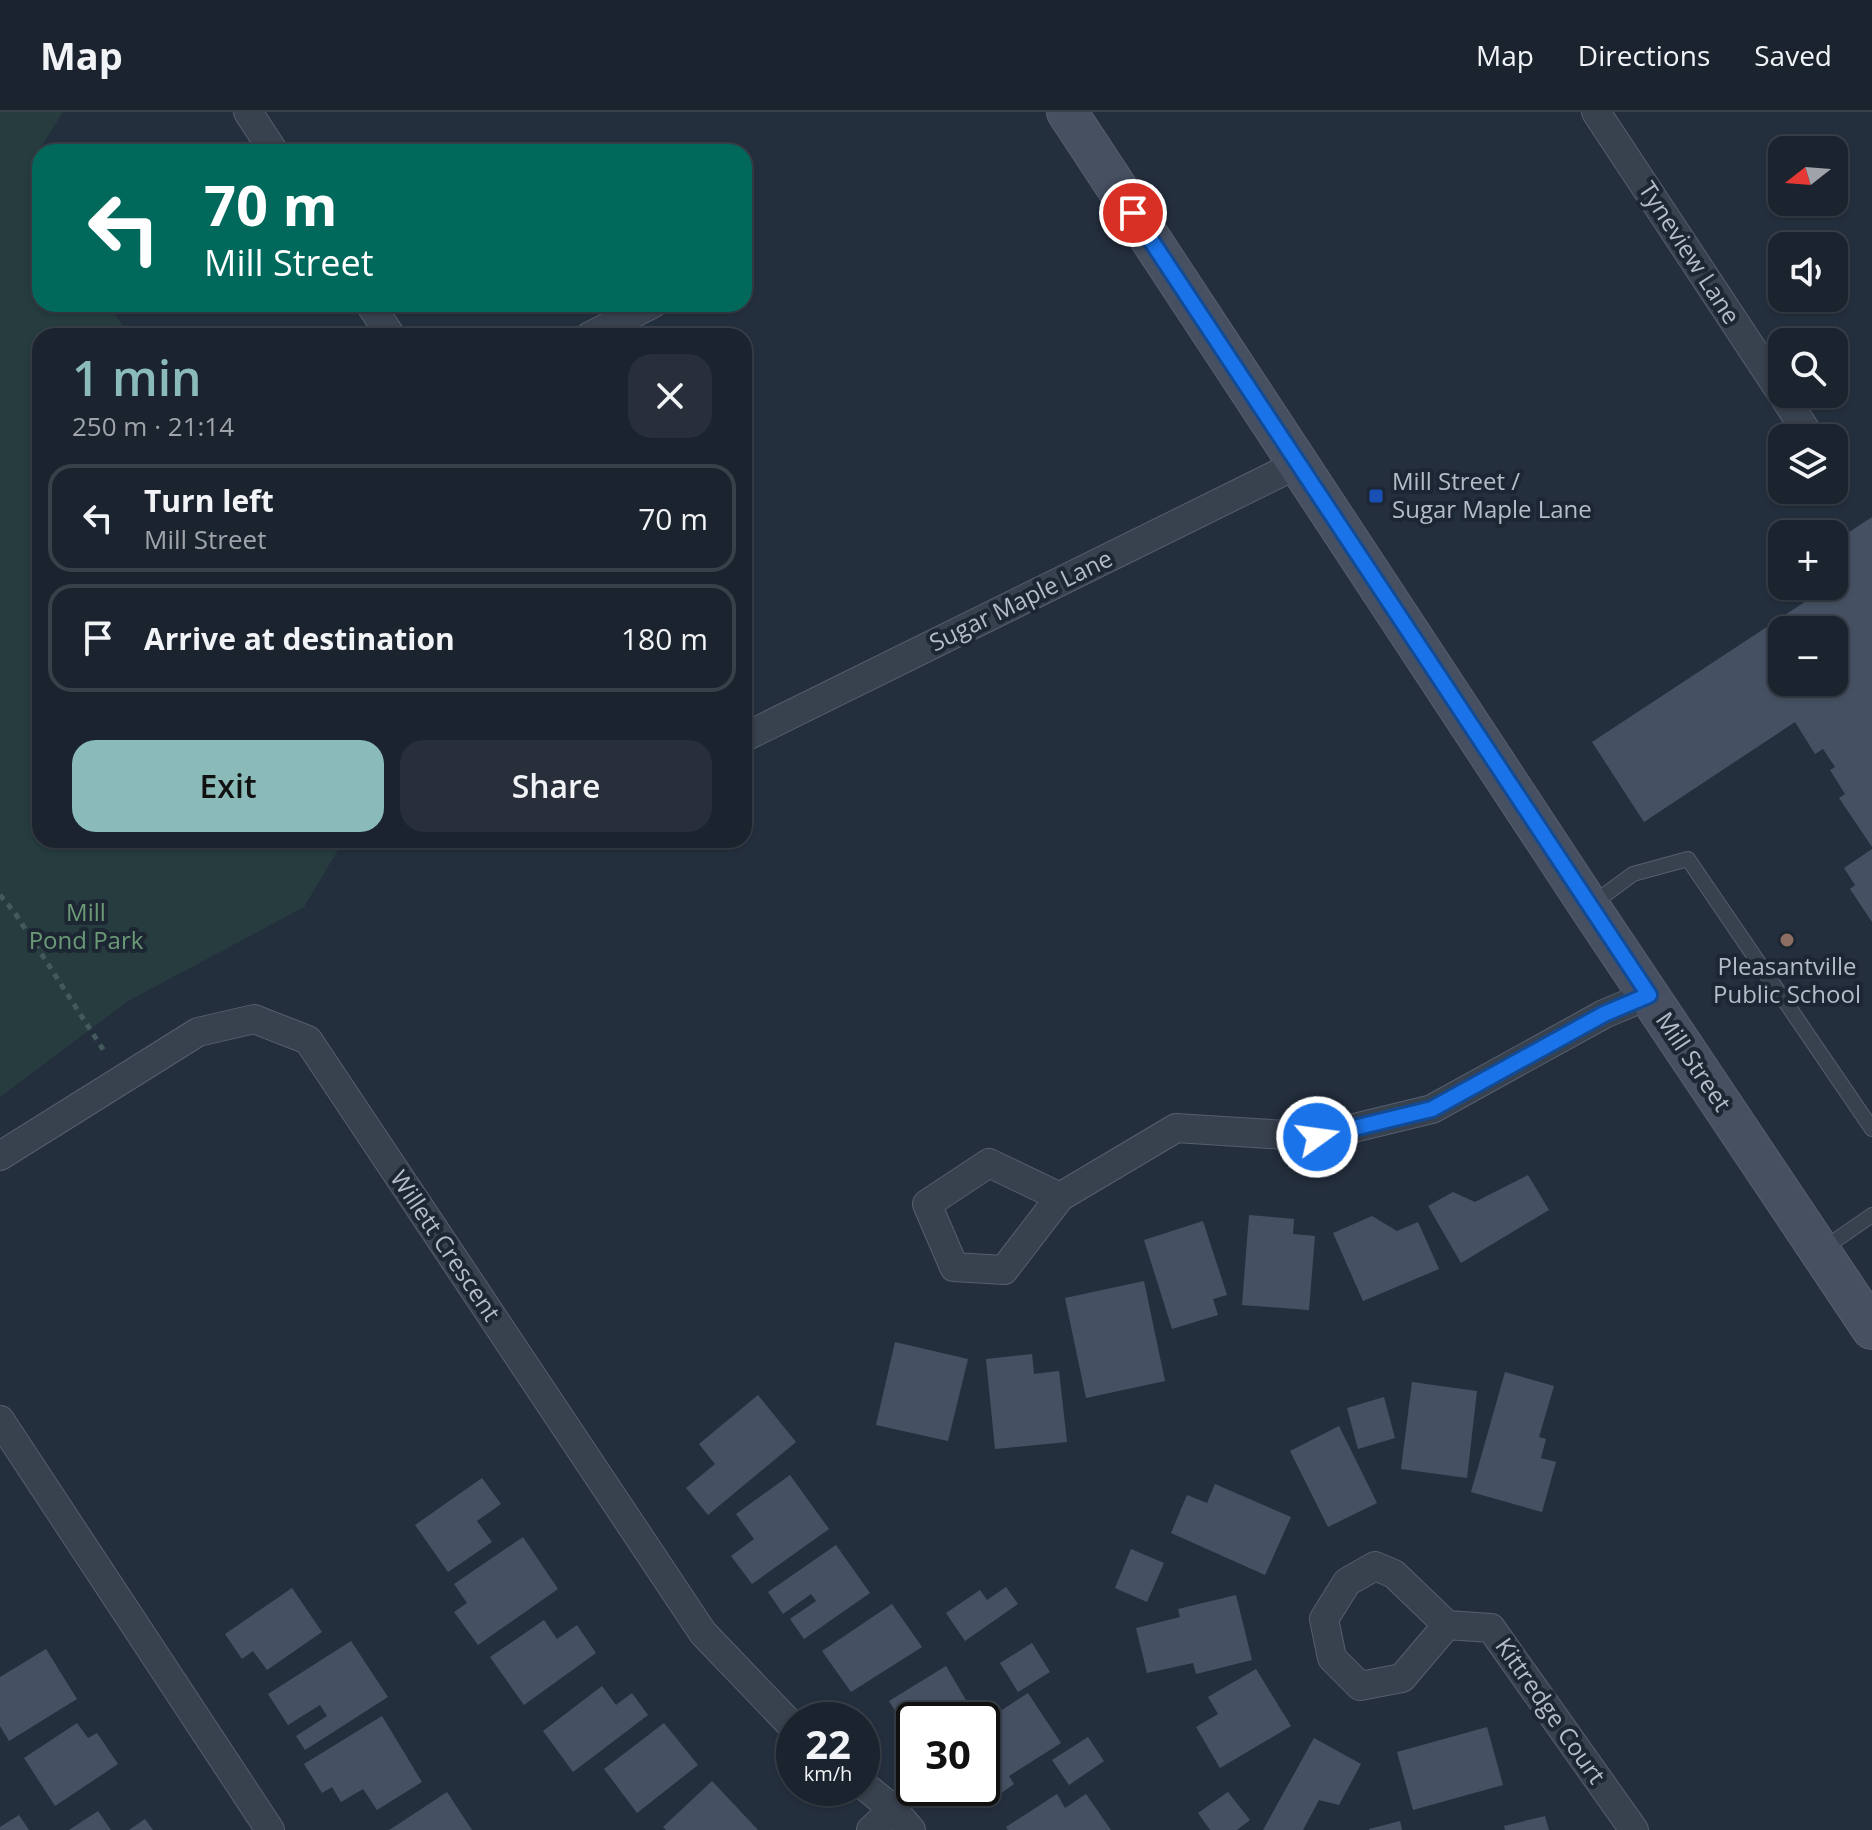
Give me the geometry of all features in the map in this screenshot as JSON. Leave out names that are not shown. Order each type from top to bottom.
[{"type":"street","points":[[248,112],[269,144]]},
{"type":"street","name":"Mill Street","points":[[1067,112],[1589,906],[1872,1329]]},
{"type":"street","name":"Tyneview Lane","points":[[1596,112],[1768,373]]},
{"type":"street","points":[[606,328],[636,312]]},
{"type":"street","name":"Sugar Maple Lane","points":[[752,734],[1298,464]]},
{"type":"street","points":[[1060,1197],[989,1163],[927,1204],[954,1267],[1004,1270],[1060,1197],[1176,1128],[1317,1137],[1432,1109],[1604,1014],[1649,995]]},
{"type":"street","name":"Willett Crescent","points":[[0,1156],[198,1032],[254,1019],[308,1040],[703,1633],[776,1709]]},
{"type":"street","points":[[0,1420],[270,1830]]},
{"type":"street","points":[[1375,1566],[1394,1574],[1447,1625],[1402,1678],[1360,1686],[1332,1658],[1324,1619],[1347,1582],[1375,1566]]},
{"type":"street","name":"Kittredge Court","points":[[1447,1625],[1491,1628],[1634,1830]]},
{"type":"street","points":[[871,1830],[902,1819],[880,1800]]},
{"type":"lane","points":[[1589,906],[1633,874],[1688,859],[1872,1129]]},
{"type":"lane","points":[[1820,1251],[1872,1215]]},
{"type":"path","points":[[0,895],[15,913],[122,1079]]},
{"type":"green space","name":"Mill Pond Park","points":[[0,112],[63,112],[43,144],[32,144],[32,312],[114,312],[124,328],[32,328],[32,848],[339,848],[304,907],[128,1001],[0,1097]]},
{"type":"building","points":[[1872,517],[1872,847],[1839,798],[1845,794],[1830,770],[1835,767],[1823,749],[1815,754],[1795,722],[1644,822],[1592,742],[1768,626],[1768,696],[1848,696],[1848,616],[1783,616],[1808,600],[1848,600],[1848,533]]},
{"type":"building","points":[[1872,849],[1872,922],[1850,889],[1855,885],[1844,868]]},
{"type":"building","points":[[1528,1175],[1549,1210],[1461,1263],[1428,1206],[1453,1192],[1475,1202]]},
{"type":"building","points":[[1249,1215],[1294,1219],[1293,1234],[1315,1236],[1309,1310],[1242,1305]]},
{"type":"building","points":[[1372,1216],[1397,1231],[1418,1222],[1439,1269],[1363,1301],[1333,1233]]},
{"type":"building","points":[[1203,1221],[1227,1295],[1213,1299],[1218,1315],[1172,1329],[1144,1240]]},
{"type":"building","points":[[1144,1281],[1165,1381],[1086,1398],[1065,1298]]},
{"type":"building","points":[[895,1342],[968,1359],[948,1441],[876,1425]]},
{"type":"building","points":[[1032,1354],[1034,1374],[1059,1371],[1067,1442],[995,1449],[986,1359]]},
{"type":"building","points":[[1505,1372],[1554,1386],[1539,1437],[1546,1439],[1541,1458],[1556,1462],[1542,1512],[1471,1492]]},
{"type":"building","points":[[1412,1382],[1477,1391],[1467,1478],[1401,1469]]},
{"type":"building","points":[[758,1395],[796,1442],[708,1515],[686,1488],[715,1464],[699,1444]]},
{"type":"building","points":[[1384,1397],[1395,1438],[1358,1449],[1347,1408]]},
{"type":"building","points":[[1339,1426],[1377,1503],[1328,1527],[1290,1451]]},
{"type":"building","points":[[790,1475],[829,1529],[752,1584],[731,1556],[754,1539],[736,1514]]},
{"type":"building","points":[[482,1478],[501,1504],[477,1521],[492,1542],[448,1572],[415,1525]]},
{"type":"building","points":[[1215,1484],[1291,1517],[1265,1575],[1171,1533],[1187,1495],[1207,1503]]},
{"type":"building","points":[[523,1537],[558,1589],[478,1645],[454,1612],[467,1603],[454,1584]]},
{"type":"building","points":[[836,1545],[870,1593],[804,1639],[790,1619],[816,1601],[811,1594],[783,1614],[768,1592]]},
{"type":"building","points":[[1131,1549],[1164,1563],[1147,1602],[1115,1588]]},
{"type":"building","points":[[1006,1587],[1018,1604],[965,1641],[946,1613],[980,1590],[987,1600]]},
{"type":"building","points":[[292,1588],[322,1632],[267,1670],[253,1651],[242,1659],[225,1634]]},
{"type":"building","points":[[1236,1595],[1252,1660],[1196,1674],[1193,1663],[1147,1673],[1136,1628],[1180,1617],[1178,1609]]},
{"type":"building","points":[[892,1604],[922,1647],[851,1692],[822,1651]]},
{"type":"building","points":[[544,1620],[557,1639],[577,1625],[596,1653],[524,1705],[490,1657]]},
{"type":"building","points":[[351,1641],[388,1697],[305,1750],[296,1736],[327,1716],[320,1705],[288,1725],[268,1694]]},
{"type":"building","points":[[1032,1643],[1050,1672],[1018,1692],[1000,1663]]},
{"type":"building","points":[[46,1649],[77,1699],[9,1741],[0,1726],[0,1677]]},
{"type":"building","points":[[946,1666],[967,1702],[896,1702],[896,1712],[889,1701]]},
{"type":"building","points":[[1256,1669],[1291,1726],[1220,1768],[1196,1727],[1218,1714],[1208,1697]]},
{"type":"building","points":[[602,1686],[616,1705],[632,1693],[648,1715],[573,1772],[543,1731]]},
{"type":"building","points":[[1028,1693],[1061,1743],[1009,1776],[1014,1784],[1000,1794],[1000,1711]]},
{"type":"building","points":[[382,1716],[422,1782],[377,1810],[363,1789],[341,1802],[332,1787],[322,1793],[304,1764]]},
{"type":"building","points":[[77,1723],[88,1738],[97,1733],[118,1764],[55,1806],[24,1758]]},
{"type":"building","points":[[664,1723],[698,1765],[637,1813],[604,1769]]},
{"type":"building","points":[[1487,1727],[1503,1785],[1413,1810],[1397,1752]]},
{"type":"building","points":[[1088,1737],[1104,1761],[1069,1785],[1052,1760]]},
{"type":"building","points":[[1314,1738],[1361,1764],[1339,1805],[1319,1800],[1303,1830],[1263,1830]]},
{"type":"building","points":[[712,1781],[758,1830],[666,1830],[663,1827]]},
{"type":"building","points":[[447,1792],[472,1830],[389,1830],[397,1825]]},
{"type":"building","points":[[1228,1792],[1250,1820],[1237,1830],[1210,1830],[1198,1813]]},
{"type":"building","points":[[1057,1794],[1065,1808],[1086,1794],[1111,1830],[1008,1830],[1006,1827]]},
{"type":"building","points":[[98,1811],[111,1830],[69,1830]]},
{"type":"building","points":[[19,1815],[29,1830],[0,1830],[0,1827]]},
{"type":"building","points":[[1545,1816],[1549,1830],[1505,1830],[1504,1826]]},
{"type":"building","points":[[145,1819],[153,1830],[129,1830]]},
{"type":"building","points":[[1400,1821],[1402,1830],[1369,1830],[1369,1829]]},
{"type":"place","name":"Mill Street / Sugar Maple Lane","points":[[1376,496]]},
{"type":"place","name":"Pleasantville Public School","points":[[1787,940]]},
{"type":"route","points":[[1133,213],[1649,995],[1604,1014],[1432,1109],[1317,1137]]}]
